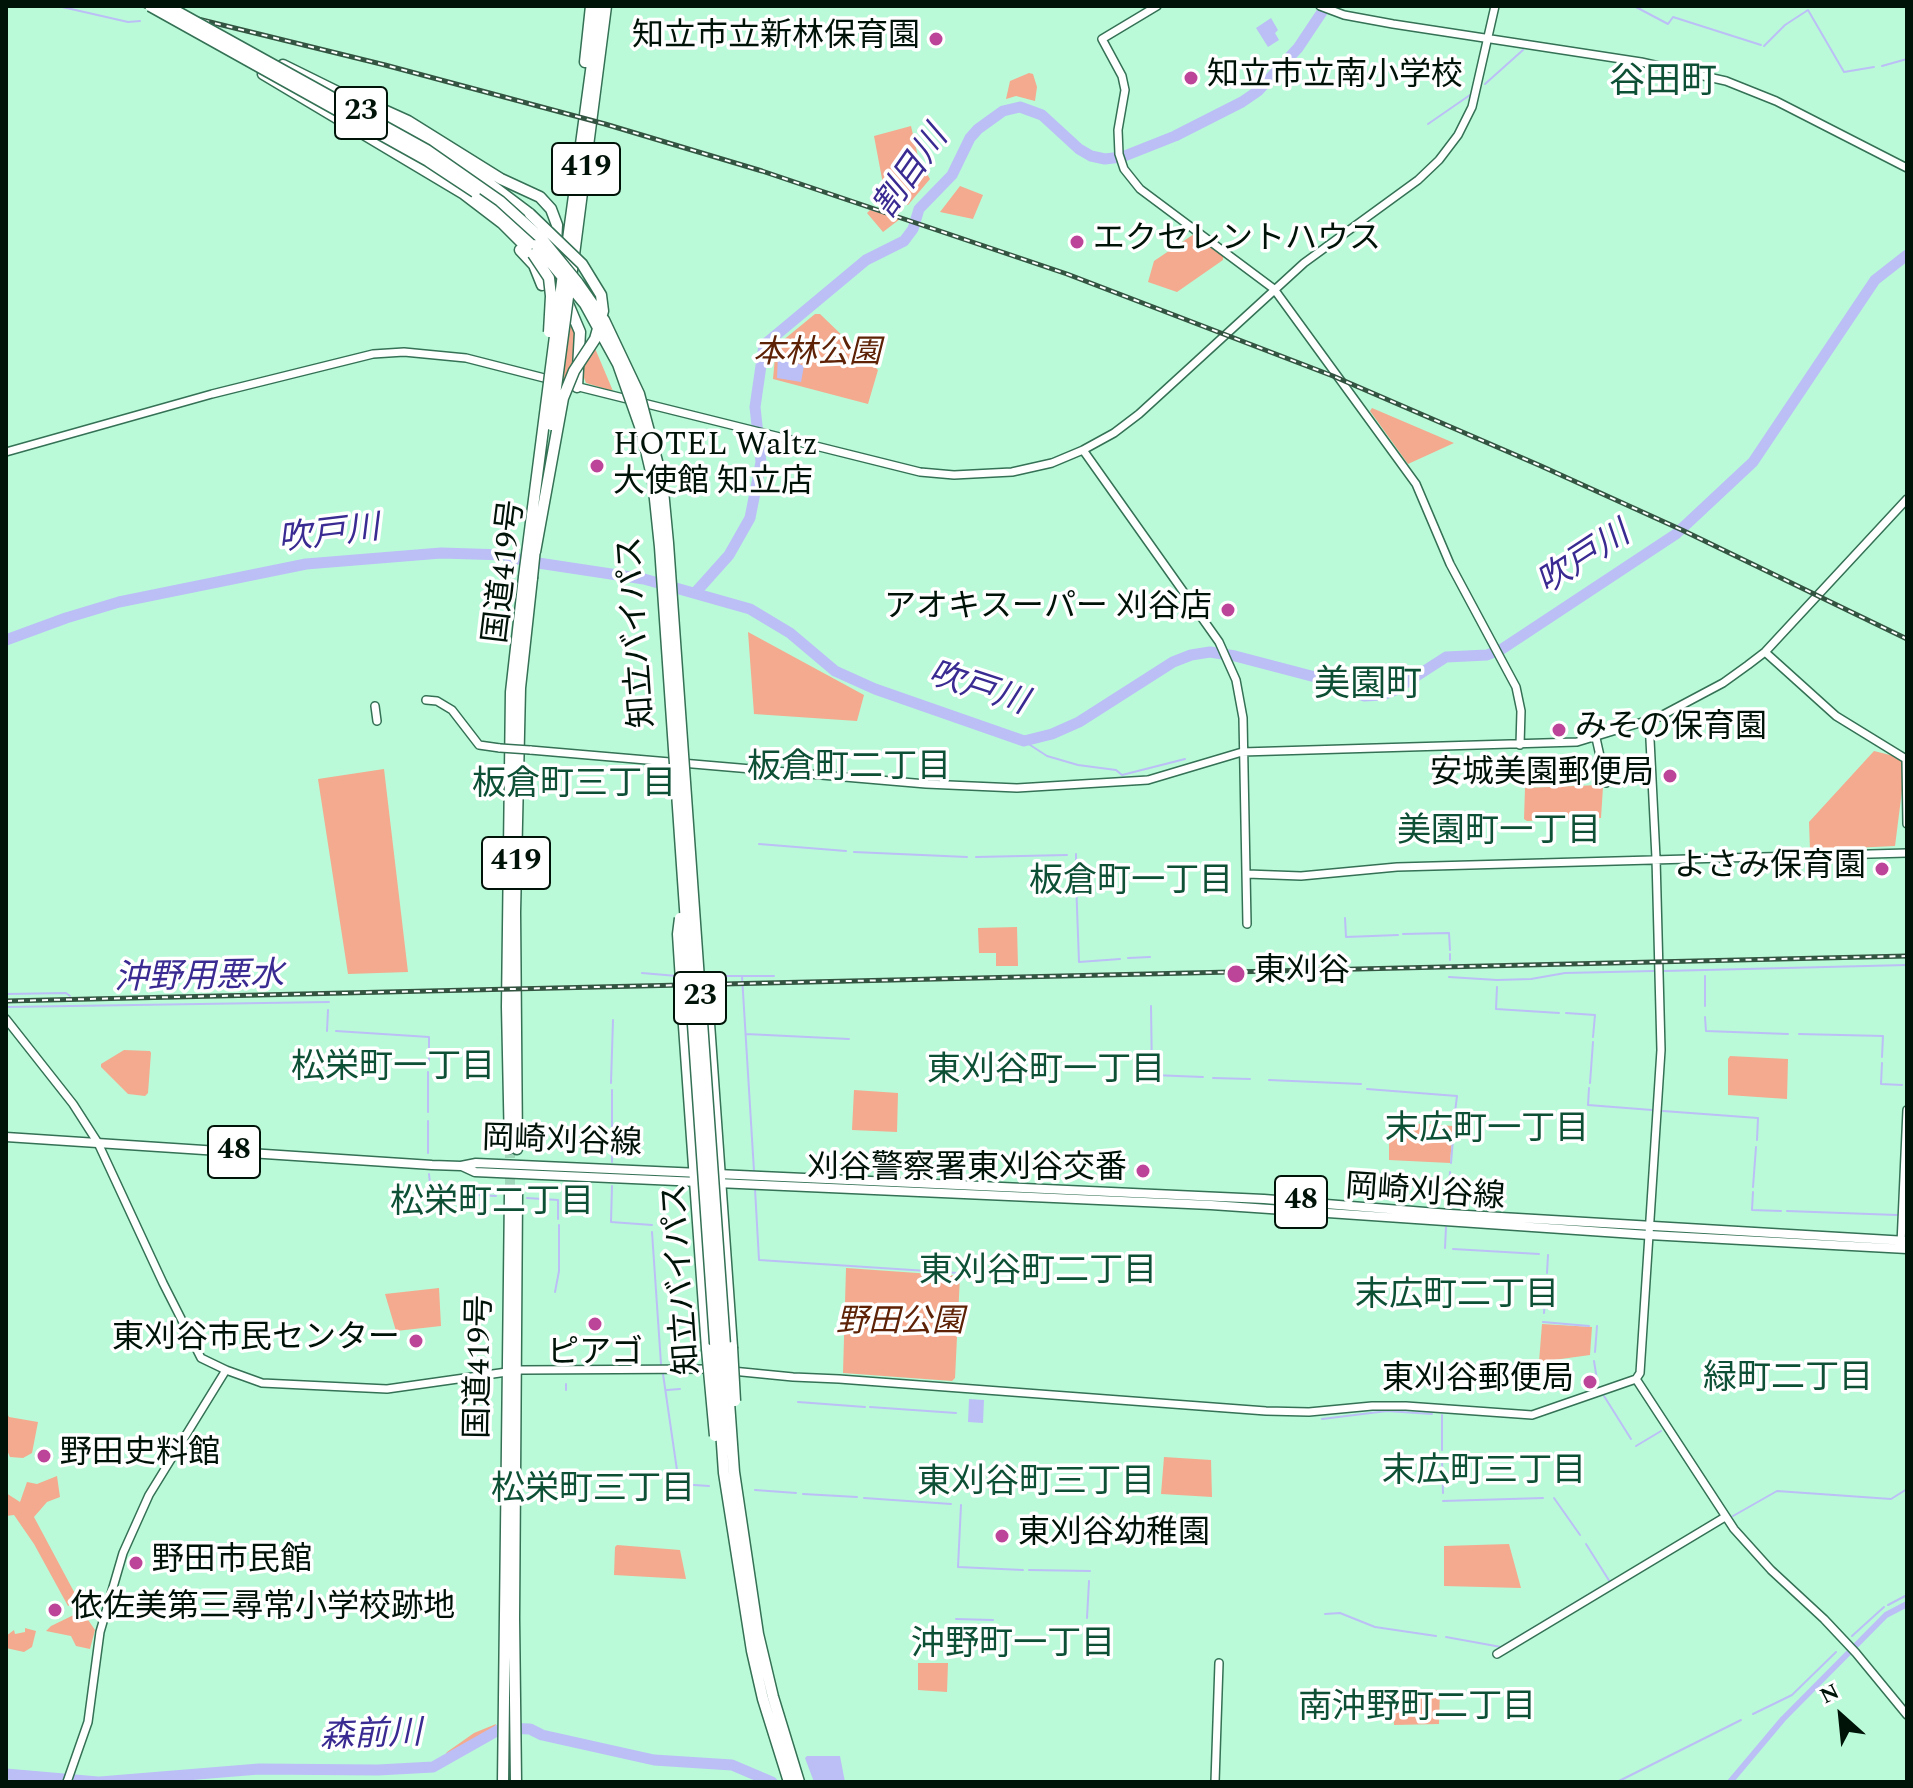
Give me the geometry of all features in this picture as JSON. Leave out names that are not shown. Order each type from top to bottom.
[{"type":"highway","name":"知立バイパス","points":[[150,6],[210,35]]},
{"type":"highway","name":"知立バイパス","points":[[167,6],[210,35],[428,161],[475,192],[536,245],[567,281],[598,326],[631,394],[653,480],[688,889],[729,1472],[752,1651],[763,1699],[789,1782]]},
{"type":"highway","name":"国道419号","points":[[528,578],[535,552],[567,275],[591,6]]},
{"type":"highway","name":"419","points":[[596,57],[600,6]]},
{"type":"highway","name":"国道419号","points":[[580,140],[606,6]]},
{"type":"highway","points":[[210,35],[353,100],[465,165],[530,214],[582,264],[601,295],[603,311],[595,339],[574,371],[563,398],[535,552]]},
{"type":"highway","points":[[210,35],[291,92],[412,160],[477,203],[533,254],[549,278],[551,315],[535,451],[533,509]]},
{"type":"highway","name":"国道419号","points":[[513,1148],[511,692],[528,578],[533,509],[596,57]]},
{"type":"highway","points":[[353,100],[408,121],[501,179],[540,197],[555,216],[556,273],[580,332],[577,387]]},
{"type":"highway","points":[[358,129],[388,153],[474,208],[534,265],[542,285]]},
{"type":"highway","points":[[688,889],[701,926],[732,1347],[738,1454],[729,1472],[718,1457],[694,1178],[678,934],[688,889]]},
{"type":"highway","name":"国道419号","points":[[503,1782],[514,1193]]},
{"type":"highway","name":"国道419号","points":[[511,1371],[516,1782]]},
{"type":"highway","name":"知立バイパス","points":[[729,1472],[758,1634],[799,1782]]},
{"type":"main road","name":"岡崎刈谷線","points":[[6,1137],[461,1166],[475,1172],[1264,1199],[1649,1231],[1904,1245]]},
{"type":"street","points":[[1157,6],[1102,39],[1122,76],[1125,90],[1118,130],[1120,158],[1140,189],[1274,289],[1416,484],[1450,564],[1520,700],[1520,745]]},
{"type":"street","points":[[1320,6],[1393,24],[1641,62],[1726,81],[1776,101],[1907,168]]},
{"type":"street","points":[[6,452],[228,390],[373,354],[404,352],[466,358],[920,472],[954,475],[1012,472],[1052,463],[1114,433],[1139,414],[1274,289],[1328,244],[1418,180],[1439,160],[1458,135],[1472,107],[1495,6]]},
{"type":"street","points":[[1083,450],[1219,642],[1232,671],[1242,708],[1247,924]]},
{"type":"street","points":[[426,700],[437,701],[452,710],[479,745],[975,788],[1148,780],[1242,752],[1520,745],[1596,738],[1649,720],[1695,699],[1765,652],[1907,499]]},
{"type":"street","points":[[1765,652],[1836,716],[1906,759],[1907,824]]},
{"type":"street","points":[[375,706],[377,721]]},
{"type":"street","points":[[6,1019],[79,1112],[98,1143],[201,1358],[262,1383],[387,1389],[511,1371],[697,1368],[1266,1411],[1309,1412],[1395,1406],[1532,1415],[1636,1379],[1640,1373],[1661,1050],[1649,720]]},
{"type":"street","points":[[1596,738],[1606,783]]},
{"type":"street","points":[[1247,874],[1301,876],[1397,867],[1907,853]]},
{"type":"street","points":[[1904,1245],[1907,1110]]},
{"type":"street","points":[[67,1782],[88,1722],[100,1632],[127,1545],[149,1495],[226,1370]]},
{"type":"street","points":[[1636,1379],[1725,1517],[1771,1570],[1852,1649],[1907,1715]]},
{"type":"street","points":[[1497,1654],[1725,1517]]},
{"type":"street","points":[[1215,1782],[1219,1663]]},
{"type":"green space","points":[[1033,74],[1037,87],[1035,101],[1016,96],[1006,99],[1010,81]]},
{"type":"green space","points":[[911,126],[919,161],[930,179],[908,205],[886,200],[874,136]]},
{"type":"green space","points":[[960,186],[983,195],[973,219],[940,212]]},
{"type":"green space","points":[[870,210],[900,219],[883,232],[867,213]]},
{"type":"green space","points":[[1194,234],[1223,256],[1223,260],[1177,292],[1148,282],[1154,261]]},
{"type":"green space","name":"本林公園","points":[[815,314],[820,314],[878,370],[868,404],[773,379],[776,346]]},
{"type":"green space","points":[[570,319],[577,332],[578,353],[564,380],[560,379]]},
{"type":"green space","points":[[594,346],[613,391],[586,383],[581,370]]},
{"type":"green space","points":[[1372,408],[1454,443],[1408,464],[1370,411]]},
{"type":"green space","points":[[748,632],[864,695],[857,721],[754,714]]},
{"type":"green space","points":[[1874,751],[1906,759],[1895,846],[1810,850],[1809,822]]},
{"type":"green space","points":[[384,769],[408,972],[348,974],[318,779]]},
{"type":"green space","points":[[1603,787],[1601,818],[1524,819],[1525,788]]},
{"type":"green space","points":[[1017,927],[1018,966],[996,966],[996,953],[979,953],[978,928]]},
{"type":"green space","points":[[124,1050],[151,1053],[148,1093],[145,1096],[128,1094],[101,1067],[101,1064]]},
{"type":"green space","points":[[1730,1056],[1788,1059],[1787,1099],[1728,1095]]},
{"type":"green space","points":[[854,1090],[898,1093],[897,1132],[852,1130]]},
{"type":"green space","points":[[1389,1123],[1453,1126],[1450,1163],[1389,1160]]},
{"type":"green space","name":"野田公園","points":[[846,1268],[960,1276],[955,1378],[952,1381],[843,1373]]},
{"type":"green space","points":[[439,1288],[441,1326],[396,1331],[385,1294]]},
{"type":"green space","points":[[1542,1324],[1592,1327],[1590,1355],[1539,1362]]},
{"type":"green space","points":[[6,1411],[9,1417],[38,1422],[32,1453],[23,1458],[10,1457],[6,1448]]},
{"type":"green space","points":[[1164,1457],[1211,1460],[1212,1497],[1161,1494]]},
{"type":"green space","points":[[57,1476],[60,1497],[47,1502],[34,1517],[80,1603],[75,1606],[73,1603],[68,1606],[34,1544],[14,1515],[6,1516],[6,1493],[20,1502],[27,1482],[37,1484]]},
{"type":"green space","points":[[1509,1544],[1521,1588],[1444,1586],[1444,1546]]},
{"type":"green space","points":[[617,1545],[680,1550],[686,1579],[614,1575]]},
{"type":"green space","points":[[82,1611],[95,1630],[90,1649],[76,1646],[71,1636],[46,1631],[51,1626]]},
{"type":"green space","points":[[25,1628],[36,1631],[32,1647],[24,1652],[6,1648],[6,1636],[14,1630],[15,1634],[25,1632]]},
{"type":"green space","points":[[918,1663],[948,1663],[947,1692],[918,1690]]},
{"type":"green space","points":[[1393,1690],[1440,1690],[1439,1724],[1394,1725]]},
{"type":"green space","points":[[496,1724],[494,1730],[447,1760],[443,1758],[474,1733]]},
{"type":"water","points":[[1271,18],[1278,30],[1275,33],[1279,40],[1268,47],[1256,28]]},
{"type":"water","points":[[778,355],[804,366],[801,382],[777,378]]},
{"type":"water","points":[[969,1399],[984,1400],[983,1423],[968,1422]]},
{"type":"water","points":[[840,1756],[845,1782],[814,1782],[805,1758]]},
{"type":"waterway","points":[[58,6],[128,22],[140,21]]},
{"type":"waterway","name":"割目川","points":[[695,593],[729,555],[750,518],[761,462],[755,407],[764,345],[866,260],[904,241],[913,229],[919,209],[952,175],[970,138],[978,129],[1003,111],[1020,107],[1042,115],[1091,156],[1105,159],[1122,157],[1175,136],[1258,91],[1298,48],[1326,6]]},
{"type":"waterway","points":[[1634,6],[1668,24],[1673,17],[1761,45]]},
{"type":"waterway","points":[[1764,46],[1785,25],[1808,10],[1844,72],[1874,67]]},
{"type":"waterway","points":[[1485,84],[1523,50]]},
{"type":"waterway","points":[[1882,66],[1907,59]]},
{"type":"waterway","points":[[1428,124],[1470,95]]},
{"type":"waterway","name":"吹戸川","points":[[6,640],[119,602],[306,564],[441,553],[505,555],[525,561],[644,579],[750,609],[790,633],[835,671],[875,689],[1024,741],[1052,734],[1079,722],[1173,662],[1210,652],[1319,678],[1364,696],[1382,695],[1446,657],[1487,655],[1502,649],[1676,534],[1753,462],[1875,280],[1907,255]]},
{"type":"waterway","points":[[1024,741],[1047,756],[1078,765],[1116,770],[1122,775],[1185,759]]},
{"type":"waterway","points":[[759,844],[846,851]]},
{"type":"waterway","points":[[854,852],[967,857]]},
{"type":"waterway","points":[[1076,854],[1076,873]]},
{"type":"waterway","points":[[976,857],[1067,855]]},
{"type":"waterway","points":[[1076,881],[1079,962],[1120,959]]},
{"type":"waterway","points":[[1345,918],[1346,937],[1398,935]]},
{"type":"waterway","points":[[1403,934],[1449,933],[1450,950]]},
{"type":"waterway","points":[[1450,954],[1450,960]]},
{"type":"waterway","points":[[1128,958],[1150,957]]},
{"type":"waterway","points":[[1664,971],[1907,965]]},
{"type":"waterway","points":[[1497,980],[1531,979],[1565,973],[1654,971]]},
{"type":"waterway","points":[[642,973],[677,976]]},
{"type":"waterway","points":[[704,976],[774,976]]},
{"type":"waterway","points":[[742,976],[754,1171]]},
{"type":"waterway","points":[[1705,976],[1705,1006]]},
{"type":"waterway","points":[[1449,977],[1497,980]]},
{"type":"waterway","points":[[1497,987],[1496,1009],[1559,1013]]},
{"type":"waterway","name":"沖野用悪水","points":[[6,994],[66,993],[70,996]]},
{"type":"waterway","name":"沖野用悪水","points":[[6,1007],[329,1002]]},
{"type":"waterway","points":[[1151,1006],[1152,1075],[1203,1077]]},
{"type":"waterway","name":"沖野用悪水","points":[[327,1031],[328,1010]]},
{"type":"waterway","points":[[1566,1013],[1595,1015],[1593,1037]]},
{"type":"waterway","points":[[1705,1017],[1706,1031],[1788,1034]]},
{"type":"waterway","points":[[611,1083],[613,1020]]},
{"type":"waterway","name":"沖野用悪水","points":[[336,1031],[429,1037],[429,1061]]},
{"type":"waterway","points":[[746,1034],[849,1039]]},
{"type":"waterway","points":[[1799,1034],[1883,1036],[1882,1057]]},
{"type":"waterway","points":[[1590,1083],[1593,1042]]},
{"type":"waterway","points":[[1882,1063],[1881,1084],[1902,1085]]},
{"type":"waterway","name":"沖野用悪水","points":[[428,1072],[428,1112]]},
{"type":"waterway","points":[[1213,1078],[1250,1079]]},
{"type":"waterway","points":[[1269,1080],[1361,1084]]},
{"type":"waterway","points":[[1589,1088],[1588,1105],[1652,1110]]},
{"type":"waterway","points":[[1367,1089],[1457,1096],[1455,1112]]},
{"type":"waterway","points":[[612,1090],[612,1162]]},
{"type":"waterway","points":[[1663,1111],[1758,1118],[1757,1140]]},
{"type":"waterway","name":"沖野用悪水","points":[[428,1121],[428,1153]]},
{"type":"waterway","points":[[1451,1163],[1454,1127]]},
{"type":"waterway","points":[[1753,1187],[1756,1147]]},
{"type":"waterway","points":[[1448,1208],[1450,1172]]},
{"type":"waterway","name":"沖野用悪水","points":[[429,1174],[431,1193]]},
{"type":"waterway","points":[[612,1186],[611,1222],[652,1225]]},
{"type":"waterway","points":[[755,1189],[759,1260],[958,1273]]},
{"type":"waterway","points":[[1753,1192],[1752,1210],[1781,1211]]},
{"type":"waterway","name":"沖野用悪水","points":[[439,1193],[496,1196]]},
{"type":"waterway","name":"沖野用悪水","points":[[527,1198],[558,1200],[558,1219]]},
{"type":"waterway","points":[[1787,1211],[1897,1215]]},
{"type":"waterway","name":"沖野用悪水","points":[[555,1292],[559,1271],[559,1225]]},
{"type":"waterway","points":[[1445,1248],[1446,1227]]},
{"type":"waterway","points":[[652,1232],[661,1364]]},
{"type":"waterway","points":[[1453,1249],[1539,1254]]},
{"type":"waterway","points":[[1547,1273],[1548,1255]]},
{"type":"waterway","points":[[1544,1313],[1546,1283]]},
{"type":"waterway","points":[[1543,1322],[1589,1326]]},
{"type":"waterway","points":[[1595,1352],[1597,1326]]},
{"type":"waterway","points":[[1594,1361],[1598,1386]]},
{"type":"waterway","points":[[663,1374],[679,1484],[709,1486]]},
{"type":"waterway","name":"沖野用悪水","points":[[566,1384],[566,1390]]},
{"type":"waterway","name":"沖野用悪水","points":[[667,1390],[680,1389]]},
{"type":"waterway","points":[[1604,1396],[1631,1439]]},
{"type":"waterway","name":"沖野用悪水","points":[[798,1402],[865,1407]]},
{"type":"waterway","name":"沖野用悪水","points":[[870,1407],[956,1413]]},
{"type":"waterway","points":[[1322,1419],[1387,1411],[1432,1414]]},
{"type":"waterway","points":[[1442,1415],[1442,1450]]},
{"type":"waterway","points":[[1636,1446],[1661,1431]]},
{"type":"waterway","points":[[1442,1460],[1443,1493]]},
{"type":"waterway","points":[[1733,1516],[1777,1491],[1891,1499],[1907,1489]]},
{"type":"waterway","points":[[755,1490],[796,1493]]},
{"type":"waterway","points":[[803,1494],[857,1497]]},
{"type":"waterway","points":[[864,1498],[951,1504]]},
{"type":"waterway","points":[[1443,1501],[1543,1498]]},
{"type":"waterway","points":[[1554,1498],[1580,1535]]},
{"type":"waterway","points":[[961,1505],[958,1567],[1023,1570]]},
{"type":"waterway","points":[[1586,1544],[1610,1582]]},
{"type":"waterway","points":[[1029,1570],[1090,1571]]},
{"type":"waterway","points":[[1087,1618],[1089,1581]]},
{"type":"waterway","points":[[1546,1620],[1601,1587]]},
{"type":"waterway","points":[[1888,1605],[1907,1595]]},
{"type":"waterway","points":[[1730,1782],[1783,1719],[1886,1615],[1907,1604]]},
{"type":"waterway","points":[[1852,1636],[1884,1607]]},
{"type":"waterway","points":[[1325,1614],[1340,1613],[1375,1627],[1436,1636]]},
{"type":"waterway","name":"沖野用悪水","points":[[956,1619],[993,1620]]},
{"type":"waterway","points":[[1446,1637],[1501,1647],[1536,1626]]},
{"type":"waterway","points":[[1753,1714],[1792,1695],[1836,1652]]},
{"type":"waterway","points":[[1617,1782],[1741,1720]]},
{"type":"waterway","name":"森前川","points":[[100,1782],[259,1769],[433,1767],[502,1728],[530,1729],[542,1735],[654,1760],[732,1765],[772,1782]]},
{"type":"waterway","name":"森前川","points":[[6,1774],[98,1782]]},
{"type":"tunnel","points":[[510,1148],[510,1193]]},
{"type":"railway","points":[[145,6],[385,65],[605,124],[762,171],[1067,274],[1333,376],[1541,466],[1907,639]]},
{"type":"railway","points":[[6,1001],[1907,956]]},
{"type":"place","name":"知立市立新林保育園","points":[[936,39]]},
{"type":"place","name":"知立市立南小学校","points":[[1191,78]]},
{"type":"place","name":"エクセレントハウス","points":[[1077,242]]},
{"type":"place","name":"HOTEL Waltz 大使館 知立店","points":[[597,466]]},
{"type":"place","name":"アオキスーパー 刈谷店","points":[[1228,610]]},
{"type":"place","name":"みその保育園","points":[[1559,730]]},
{"type":"place","name":"安城美園郵便局","points":[[1670,776]]},
{"type":"place","name":"よさみ保育園","points":[[1882,869]]},
{"type":"place","name":"東刈谷","points":[[1236,974]]},
{"type":"place","name":"刈谷警察署東刈谷交番","points":[[1143,1171]]},
{"type":"place","name":"ピアゴ","points":[[595,1324]]},
{"type":"place","name":"東刈谷市民センター","points":[[416,1341]]},
{"type":"place","name":"東刈谷郵便局","points":[[1590,1382]]},
{"type":"place","name":"野田史料館","points":[[44,1456]]},
{"type":"place","name":"東刈谷幼稚園","points":[[1002,1536]]},
{"type":"place","name":"野田市民館","points":[[136,1563]]},
{"type":"place","name":"依佐美第三尋常小学校跡地","points":[[55,1610]]},
{"type":"district","name":"谷田町","points":[[1663,85]]},
{"type":"district","name":"美園町","points":[[1368,688]]},
{"type":"district","name":"板倉町二丁目","points":[[849,770]]},
{"type":"district","name":"板倉町三丁目","points":[[574,787]]},
{"type":"district","name":"美園町一丁目","points":[[1499,834]]},
{"type":"district","name":"板倉町一丁目","points":[[1131,884]]},
{"type":"district","name":"松栄町一丁目","points":[[393,1070]]},
{"type":"district","name":"東刈谷町一丁目","points":[[1046,1073]]},
{"type":"district","name":"末広町一丁目","points":[[1487,1132]]},
{"type":"district","name":"松栄町二丁目","points":[[492,1205]]},
{"type":"district","name":"東刈谷町二丁目","points":[[1038,1274]]},
{"type":"district","name":"末広町二丁目","points":[[1457,1298]]},
{"type":"district","name":"緑町二丁目","points":[[1788,1381]]},
{"type":"district","name":"末広町三丁目","points":[[1484,1474]]},
{"type":"district","name":"東刈谷町三丁目","points":[[1036,1485]]},
{"type":"district","name":"松栄町三丁目","points":[[593,1492]]},
{"type":"district","name":"沖野町一丁目","points":[[1013,1647]]},
{"type":"district","name":"南沖野町二丁目","points":[[1417,1710]]}]
